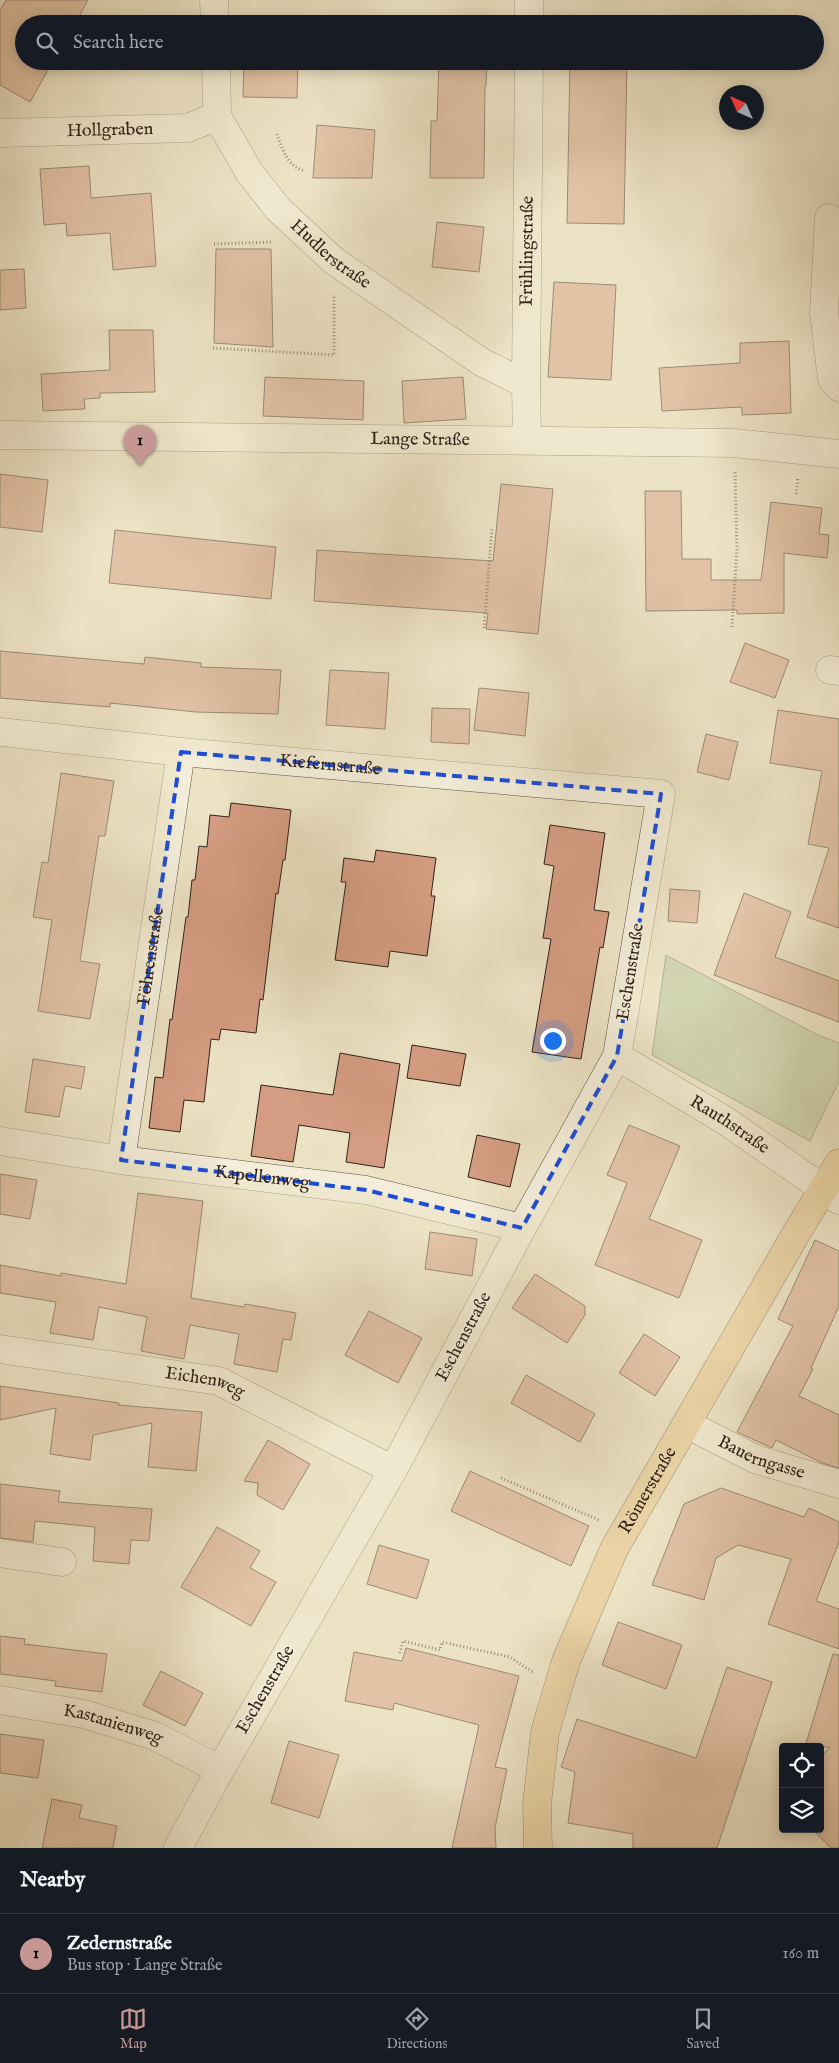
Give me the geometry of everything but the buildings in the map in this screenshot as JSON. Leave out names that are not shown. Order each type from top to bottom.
[{"type":"main road","name":"Römerstraße","points":[[538,1848],[537,1804],[545,1732],[566,1661],[614,1549],[797,1232],[831,1195],[839,1163]]},
{"type":"street","points":[[214,0],[214,15]]},
{"type":"street","points":[[529,15],[530,0]]},
{"type":"street","name":"Hudlerstraße","points":[[216,70],[217,116],[249,172],[278,209],[334,261],[484,363],[526,384]]},
{"type":"street","name":"Frühlingstraße","points":[[527,440],[529,70]]},
{"type":"street","name":"Hollgraben","points":[[0,133],[188,128],[217,116]]},
{"type":"street","points":[[830,218],[824,313],[832,378],[839,387]]},
{"type":"street","name":"Lange Straße","points":[[0,435],[734,443],[839,454]]},
{"type":"street","name":"Kiefernstraße","points":[[0,732],[181,752],[661,794]]},
{"type":"street","name":"Föhrenstraße","points":[[121,1160],[181,752]]},
{"type":"street","name":"Eschenstraße","points":[[178,1848],[220,1770],[393,1470],[522,1228],[617,1056],[661,794]]},
{"type":"street","name":"Rauthstraße","points":[[617,1056],[726,1121],[831,1195]]},
{"type":"street","name":"Kapellenweg","points":[[0,1141],[121,1160],[366,1190],[522,1228]]},
{"type":"street","name":"Eichenweg","points":[[0,1349],[219,1381],[393,1470]]},
{"type":"street","name":"Bauerngasse","points":[[687,1424],[755,1459],[839,1484]]},
{"type":"street","points":[[0,1553],[62,1562]]},
{"type":"street","name":"Kastanienweg","points":[[0,1700],[84,1714],[155,1736],[220,1770]]},
{"type":"path","points":[[277,134],[283,153],[297,169],[305,171]]},
{"type":"path","points":[[214,244],[313,242]]},
{"type":"path","points":[[213,348],[334,355],[334,261]]},
{"type":"path","points":[[732,628],[737,549],[734,443]]},
{"type":"path","points":[[484,628],[492,528]]},
{"type":"path","points":[[501,1478],[625,1532]]},
{"type":"path","points":[[400,1653],[403,1641],[440,1650],[442,1642],[510,1657],[558,1689]]},
{"type":"highlighted area","points":[[181,752],[661,794],[617,1056],[522,1228],[366,1190],[121,1160]]},
{"type":"green space","points":[[666,955],[818,1035],[839,1043],[839,1081],[810,1141],[652,1055]]},
{"type":"place","name":"Zedernstraße","points":[[140,466]]}]
